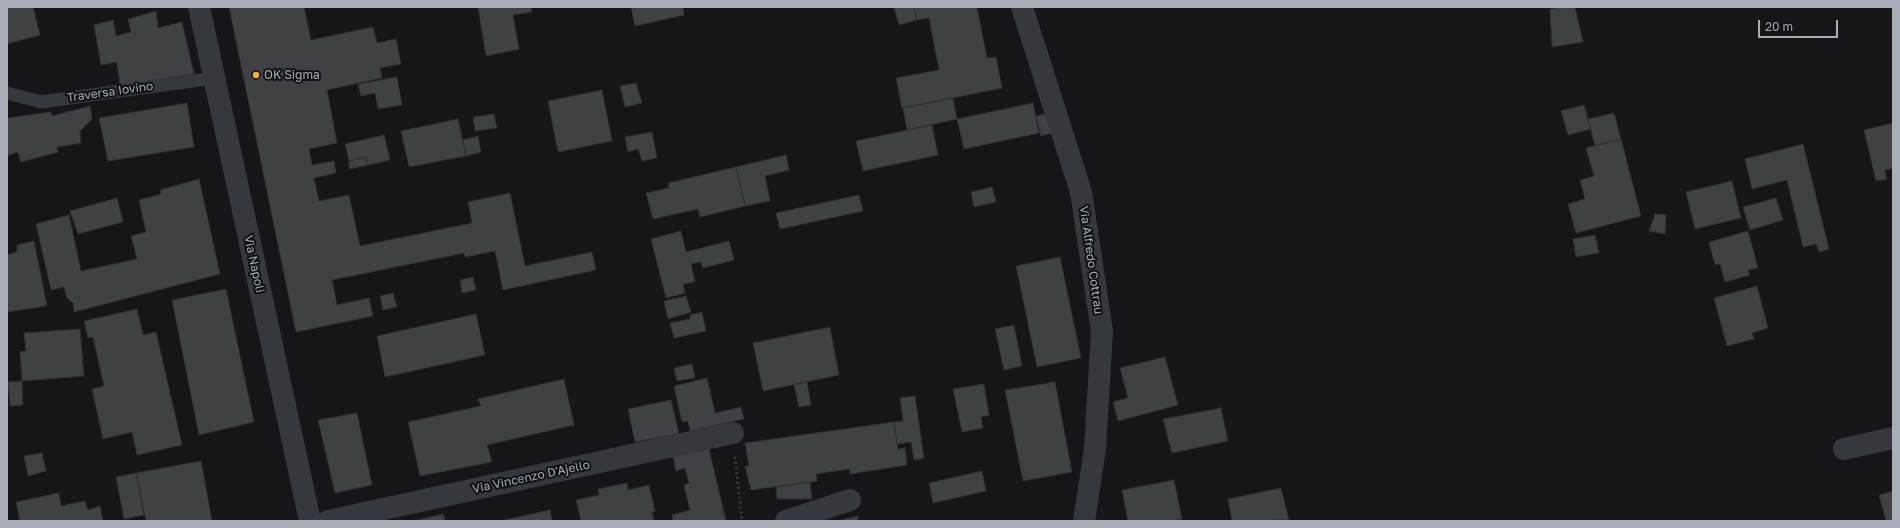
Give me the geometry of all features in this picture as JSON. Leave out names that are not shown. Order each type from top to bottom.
[{"type":"street","name":"Via Napoli","points":[[198,7],[310,521]]},
{"type":"street","name":"Via Alfredo Cottrau","points":[[1022,7],[1081,192],[1102,331],[1095,449],[1084,521]]},
{"type":"street","name":"Via Vincenzo D'Ajello","points":[[328,521],[733,433]]},
{"type":"street","points":[[1844,449],[1893,438]]},
{"type":"street","points":[[786,521],[850,500]]},
{"type":"lane","name":"Traversa Iovino","points":[[7,93],[41,102],[214,78]]},
{"type":"path","points":[[733,433],[742,521]]},
{"type":"building","points":[[7,7],[33,7],[40,35],[7,44]]},
{"type":"building","points":[[229,7],[304,7],[311,40],[373,27],[377,43],[396,39],[401,64],[380,68],[382,78],[327,90],[337,143],[309,149],[312,165],[334,161],[336,173],[314,178],[319,201],[349,195],[360,246],[472,223],[468,202],[510,193],[525,266],[592,252],[596,270],[503,290],[495,251],[465,257],[464,253],[332,280],[337,305],[369,298],[373,316],[296,332]]},
{"type":"building","points":[[478,7],[531,7],[532,12],[513,15],[519,49],[486,56]]},
{"type":"building","points":[[631,7],[683,7],[684,15],[635,26]]},
{"type":"building","points":[[894,7],[914,7],[917,20],[899,25]]},
{"type":"building","points":[[914,7],[977,7],[987,58],[996,57],[1002,88],[902,108],[896,78],[939,70],[929,18],[917,20]]},
{"type":"building","points":[[1575,7],[1583,42],[1552,47],[1550,9]]},
{"type":"building","points":[[156,11],[158,28],[182,22],[194,74],[120,86],[117,62],[101,65],[94,25],[113,20],[116,36],[131,32],[128,19]]},
{"type":"building","points":[[397,77],[402,105],[378,109],[375,93],[361,96],[358,84]]},
{"type":"building","points":[[636,83],[642,103],[625,107],[620,86]]},
{"type":"building","points":[[602,90],[612,141],[558,152],[548,101]]},
{"type":"building","points":[[953,98],[957,119],[907,130],[903,108]]},
{"type":"building","points":[[187,103],[194,147],[108,161],[99,118]]},
{"type":"building","points":[[1033,103],[1039,133],[964,149],[957,119]]},
{"type":"building","points":[[1584,105],[1591,129],[1568,135],[1561,111]]},
{"type":"building","points":[[90,106],[92,119],[80,131],[81,143],[57,147],[58,152],[21,162],[18,152],[7,156],[7,118],[51,112],[52,116]]},
{"type":"building","points":[[1050,113],[1055,132],[1041,136],[1036,116]]},
{"type":"building","points":[[1614,113],[1621,139],[1595,146],[1588,119]]},
{"type":"building","points":[[494,114],[497,128],[475,131],[473,117]]},
{"type":"building","points":[[458,119],[466,156],[409,167],[401,131]]},
{"type":"building","points":[[1893,123],[1893,168],[1885,170],[1887,179],[1876,181],[1864,130]]},
{"type":"building","points":[[932,125],[938,155],[863,171],[856,141]]},
{"type":"building","points":[[652,132],[657,158],[642,161],[638,149],[628,152],[625,137]]},
{"type":"building","points":[[384,135],[390,160],[368,165],[366,157],[349,161],[345,144]]},
{"type":"building","points":[[478,136],[481,152],[466,156],[463,140]]},
{"type":"building","points":[[1621,139],[1641,216],[1576,233],[1568,204],[1585,199],[1580,180],[1594,176],[1586,148]]},
{"type":"building","points":[[1803,144],[1829,249],[1819,252],[1816,244],[1803,247],[1787,180],[1752,189],[1745,159]]},
{"type":"building","points":[[786,155],[789,170],[765,176],[770,201],[745,206],[736,167]]},
{"type":"building","points":[[366,157],[368,165],[349,169],[349,161]]},
{"type":"building","points":[[736,167],[745,206],[700,217],[698,209],[653,219],[646,193],[669,188],[668,183]]},
{"type":"building","points":[[199,179],[220,274],[74,312],[73,303],[67,298],[64,287],[51,290],[36,224],[69,215],[81,271],[137,259],[131,236],[146,232],[139,200],[161,194],[160,190]]},
{"type":"building","points":[[1732,181],[1741,218],[1695,229],[1686,192]]},
{"type":"building","points":[[992,187],[996,202],[974,207],[971,192]]},
{"type":"building","points":[[859,195],[863,211],[780,229],[776,213]]},
{"type":"building","points":[[117,198],[123,222],[78,234],[70,211]]},
{"type":"building","points":[[1776,198],[1783,220],[1750,230],[1743,207]]},
{"type":"building","points":[[1655,214],[1666,215],[1665,234],[1649,231]]},
{"type":"building","points":[[681,231],[686,252],[729,241],[734,260],[703,268],[701,262],[691,264],[695,282],[683,284],[685,293],[666,298],[651,239]]},
{"type":"building","points":[[1748,231],[1758,268],[1748,270],[1750,275],[1725,282],[1720,264],[1715,265],[1709,242]]},
{"type":"building","points":[[1595,235],[1599,253],[1576,257],[1573,239]]},
{"type":"building","points":[[34,241],[47,306],[7,312],[7,255],[17,252],[17,245]]},
{"type":"building","points":[[1060,257],[1081,358],[1037,367],[1016,266]]},
{"type":"building","points":[[473,277],[476,290],[462,293],[460,280]]},
{"type":"building","points":[[1757,286],[1768,328],[1752,333],[1754,339],[1727,346],[1714,298]]},
{"type":"building","points":[[226,289],[254,422],[199,435],[172,300]]},
{"type":"building","points":[[393,293],[397,307],[383,310],[380,296]]},
{"type":"building","points":[[686,296],[691,312],[668,319],[664,301]]},
{"type":"building","points":[[137,309],[143,335],[156,332],[182,445],[137,455],[132,432],[103,439],[92,389],[104,386],[93,337],[88,338],[84,321]]},
{"type":"building","points":[[702,312],[706,331],[674,338],[670,323],[690,319],[690,315]]},
{"type":"building","points":[[476,314],[485,355],[385,377],[377,336]]},
{"type":"building","points":[[1014,325],[1022,366],[1004,370],[995,329]]},
{"type":"building","points":[[830,327],[839,375],[763,391],[753,343]]},
{"type":"building","points":[[80,329],[84,376],[22,381],[20,352],[26,351],[24,333]]},
{"type":"building","points":[[1165,357],[1178,405],[1118,421],[1113,402],[1128,398],[1120,368]]},
{"type":"building","points":[[692,364],[695,378],[677,381],[674,368]]},
{"type":"building","points":[[707,378],[715,413],[741,407],[744,419],[690,431],[688,421],[682,422],[674,386]]},
{"type":"building","points":[[564,379],[574,425],[487,445],[492,462],[420,476],[408,422],[481,406],[478,399]]},
{"type":"building","points":[[22,381],[23,405],[10,406],[8,382]]},
{"type":"building","points":[[807,382],[811,405],[799,407],[794,384]]},
{"type":"building","points":[[1055,382],[1072,472],[1023,481],[1005,390]]},
{"type":"building","points":[[984,384],[989,415],[981,417],[983,428],[962,432],[953,389]]},
{"type":"building","points":[[915,396],[924,458],[914,460],[911,442],[897,444],[894,422],[903,421],[900,398]]},
{"type":"building","points":[[671,400],[679,434],[635,442],[628,409]]},
{"type":"building","points":[[1221,408],[1228,441],[1172,453],[1163,419]]},
{"type":"building","points":[[357,413],[372,485],[335,493],[318,420]]},
{"type":"building","points":[[894,422],[898,449],[905,448],[907,465],[850,474],[850,469],[816,474],[817,481],[751,490],[745,466],[749,466],[745,443]]},
{"type":"building","points":[[709,449],[726,521],[673,521],[672,515],[690,510],[684,485],[689,483],[685,468],[676,471],[673,456]]},
{"type":"building","points":[[42,453],[46,471],[28,476],[24,456]]},
{"type":"building","points":[[201,461],[212,521],[146,521],[136,473]]},
{"type":"building","points":[[982,471],[986,491],[933,503],[929,483]]},
{"type":"building","points":[[136,473],[144,515],[124,519],[116,477]]},
{"type":"building","points":[[1174,480],[1182,519],[1170,521],[1128,521],[1122,490]]},
{"type":"building","points":[[810,482],[812,499],[777,499],[776,487]]},
{"type":"building","points":[[627,483],[628,490],[649,485],[655,511],[652,512],[654,521],[581,521],[576,500],[599,495],[598,489]]},
{"type":"building","points":[[1281,488],[1289,520],[1232,521],[1228,499]]},
{"type":"building","points":[[1893,491],[1893,521],[1886,521],[1879,495]]},
{"type":"building","points":[[59,493],[61,506],[85,501],[88,510],[100,506],[103,521],[20,521],[16,502]]},
{"type":"building","points":[[550,510],[552,521],[500,521]]},
{"type":"building","points":[[443,514],[445,521],[414,521]]},
{"type":"building","points":[[858,516],[858,521],[837,521]]},
{"type":"place","name":"OK Sigma","points":[[256,75]]}]
